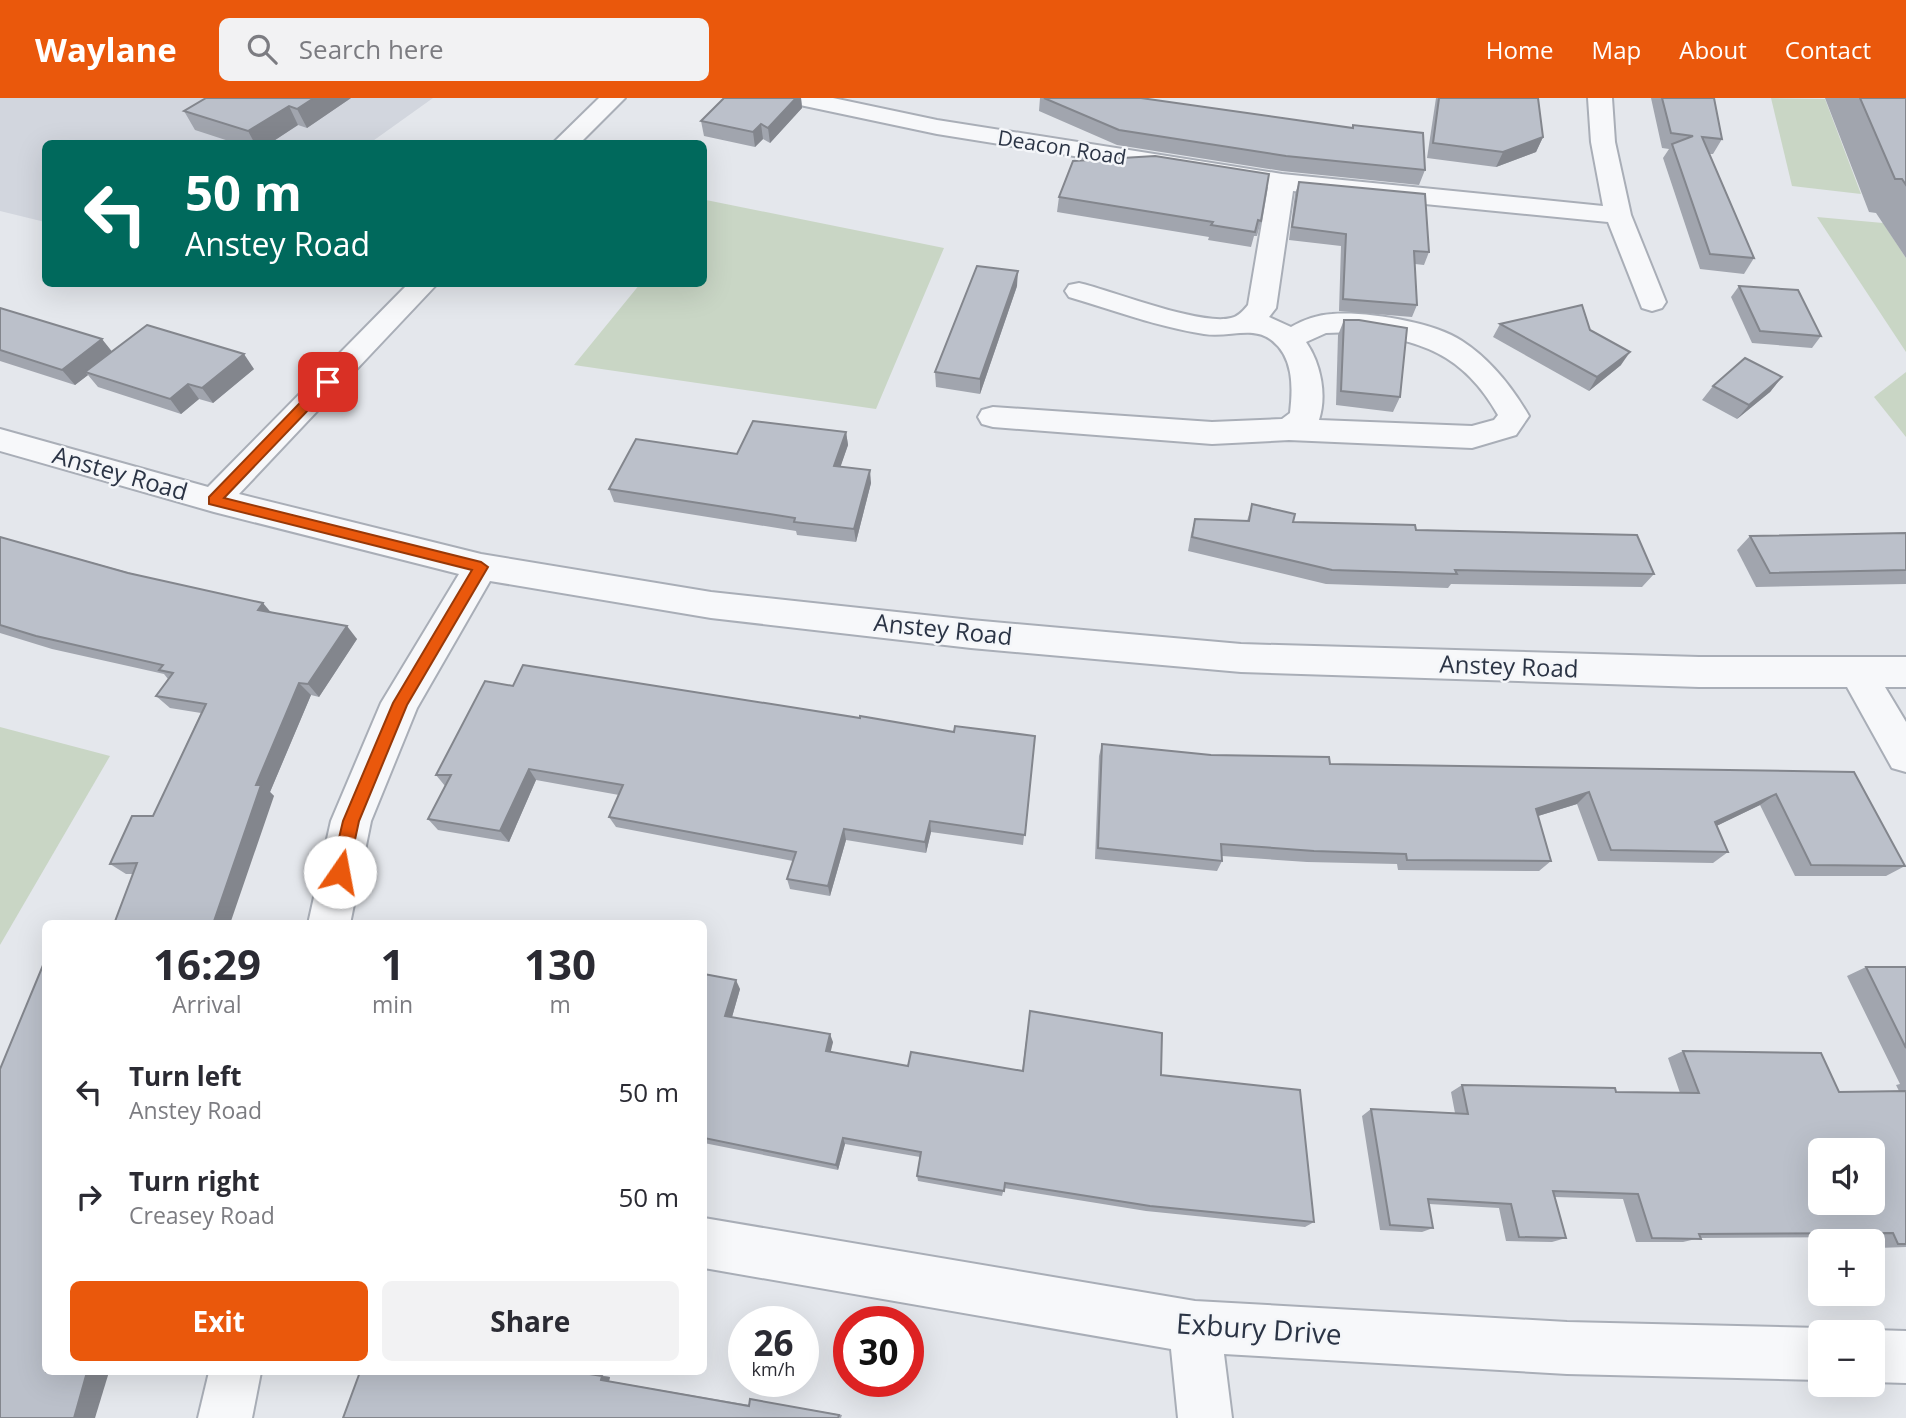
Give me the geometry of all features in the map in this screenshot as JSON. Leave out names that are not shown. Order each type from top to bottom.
[{"type":"street","points":[[568,140],[613,98]]},
{"type":"street","name":"Deacon Road","points":[[800,98],[977,134],[1282,181],[1618,215]]},
{"type":"street","points":[[1600,98],[1603,142],[1618,215],[1652,302]]},
{"type":"street","points":[[1079,291],[1211,326],[1235,327],[1250,320],[1262,308],[1282,181]]},
{"type":"street","points":[[214,500],[420,287]]},
{"type":"street","points":[[1250,320],[1274,327],[1291,339],[1299,354],[1308,389],[1305,417],[1289,429]]},
{"type":"street","points":[[993,417],[1212,433],[1289,429],[1472,437],[1505,428],[1514,416],[1506,401],[1464,358],[1445,343],[1423,334],[1333,322],[1309,328],[1291,339]]},
{"type":"street","name":"Anstey Road","points":[[0,440],[214,500],[481,567],[711,605],[971,634],[1241,658],[1659,671],[1906,672]]},
{"type":"street","points":[[329,920],[351,821],[400,703],[481,567]]},
{"type":"street","points":[[1858,673],[1906,756]]},
{"type":"street","name":"Exbury Drive","points":[[707,1244],[1195,1327],[1554,1348],[1808,1354]]},
{"type":"street","points":[[1195,1327],[1205,1418]]},
{"type":"street","points":[[1885,1356],[1906,1357]]},
{"type":"street","points":[[225,1418],[234,1375]]},
{"type":"shaded area","points":[[0,98],[433,98],[374,140],[42,140],[42,221],[0,211]]},
{"type":"green space","points":[[1771,98],[1825,99],[1861,194],[1792,186]]},
{"type":"green space","points":[[707,200],[944,248],[876,409],[574,365],[638,287],[707,287]]},
{"type":"green space","points":[[1817,217],[1883,223],[1906,258],[1906,352]]},
{"type":"green space","points":[[1906,372],[1906,437],[1874,397]]},
{"type":"green space","points":[[0,727],[110,756],[0,945]]},
{"type":"building","points":[[206,98],[314,98],[297,109],[289,106],[248,131],[184,111]]},
{"type":"building","points":[[724,98],[796,98],[768,128],[761,124],[753,132],[701,121]]},
{"type":"building","points":[[1044,98],[1141,98],[1353,128],[1353,125],[1423,133],[1425,170],[1286,156],[1119,130]]},
{"type":"building","points":[[1439,98],[1538,98],[1543,137],[1503,152],[1433,143]]},
{"type":"building","points":[[1662,98],[1714,98],[1722,139],[1702,137],[1754,258],[1710,254],[1672,144],[1693,136],[1671,133]]},
{"type":"building","points":[[1860,98],[1906,98],[1906,185],[1902,179],[1895,179]]},
{"type":"building","points":[[1155,156],[1269,174],[1261,221],[1258,220],[1255,232],[1211,225],[1213,222],[1059,197],[1073,161]]},
{"type":"building","points":[[1299,182],[1425,194],[1429,252],[1414,251],[1417,305],[1343,299],[1346,234],[1292,227]]},
{"type":"building","points":[[977,266],[1018,271],[980,379],[935,372]]},
{"type":"building","points":[[1739,286],[1798,290],[1821,336],[1760,331]]},
{"type":"building","points":[[1582,305],[1590,330],[1630,352],[1597,377],[1500,324]]},
{"type":"building","points":[[0,308],[102,339],[62,370],[0,350]]},
{"type":"building","points":[[1344,320],[1407,328],[1400,397],[1341,391]]},
{"type":"building","points":[[147,325],[244,354],[202,388],[188,384],[170,399],[85,372]]},
{"type":"building","points":[[1745,358],[1782,377],[1749,405],[1713,386]]},
{"type":"building","points":[[753,421],[846,432],[834,466],[870,470],[854,529],[794,522],[795,518],[609,489],[636,439],[737,454]]},
{"type":"building","points":[[1252,504],[1295,514],[1293,522],[1415,525],[1416,530],[1637,535],[1654,574],[1455,570],[1457,574],[1332,570],[1192,537],[1195,519],[1249,521]]},
{"type":"building","points":[[1906,533],[1906,570],[1770,573],[1750,536]]},
{"type":"building","points":[[0,537],[128,573],[263,603],[258,610],[347,626],[308,684],[299,683],[256,785],[261,785],[214,920],[116,920],[137,863],[110,864],[132,816],[153,816],[206,704],[156,696],[173,673],[159,670],[163,665],[36,636],[0,625]]},
{"type":"building","points":[[523,665],[954,732],[955,726],[1035,736],[1025,835],[930,821],[925,842],[844,829],[828,886],[787,879],[796,852],[609,817],[623,785],[529,769],[500,831],[428,819],[451,775],[436,775],[485,681],[513,686]]},
{"type":"building","points":[[1102,744],[1211,755],[1329,757],[1330,764],[1854,772],[1905,866],[1811,865],[1776,794],[1715,822],[1728,852],[1611,850],[1589,792],[1536,809],[1551,861],[1407,860],[1406,854],[1221,844],[1222,861],[1098,848]]},
{"type":"building","points":[[1866,967],[1906,967],[1906,1048]]},
{"type":"building","points":[[42,968],[42,1375],[86,1375],[74,1418],[0,1418],[0,1069]]},
{"type":"building","points":[[707,975],[736,980],[725,1016],[830,1034],[826,1051],[908,1066],[911,1052],[1023,1071],[1030,1011],[1162,1033],[1161,1075],[1300,1090],[1314,1222],[1150,1206],[1005,1183],[1004,1191],[917,1176],[921,1152],[843,1138],[836,1165],[707,1139]]},
{"type":"building","points":[[1683,1051],[1821,1053],[1839,1092],[1906,1091],[1906,1244],[1898,1244],[1893,1233],[1885,1233],[1885,1229],[1808,1229],[1808,1233],[1699,1234],[1701,1239],[1652,1238],[1638,1194],[1553,1191],[1566,1238],[1519,1237],[1511,1204],[1428,1199],[1433,1228],[1390,1225],[1371,1109],[1468,1114],[1462,1085],[1615,1088],[1616,1092],[1699,1093]]},
{"type":"building","points":[[359,1375],[596,1375],[602,1376],[601,1380],[749,1406],[750,1399],[839,1415],[838,1418],[343,1418]]},
{"type":"route","points":[[328,382],[214,500],[481,567],[400,703],[351,821],[340,872]]}]
